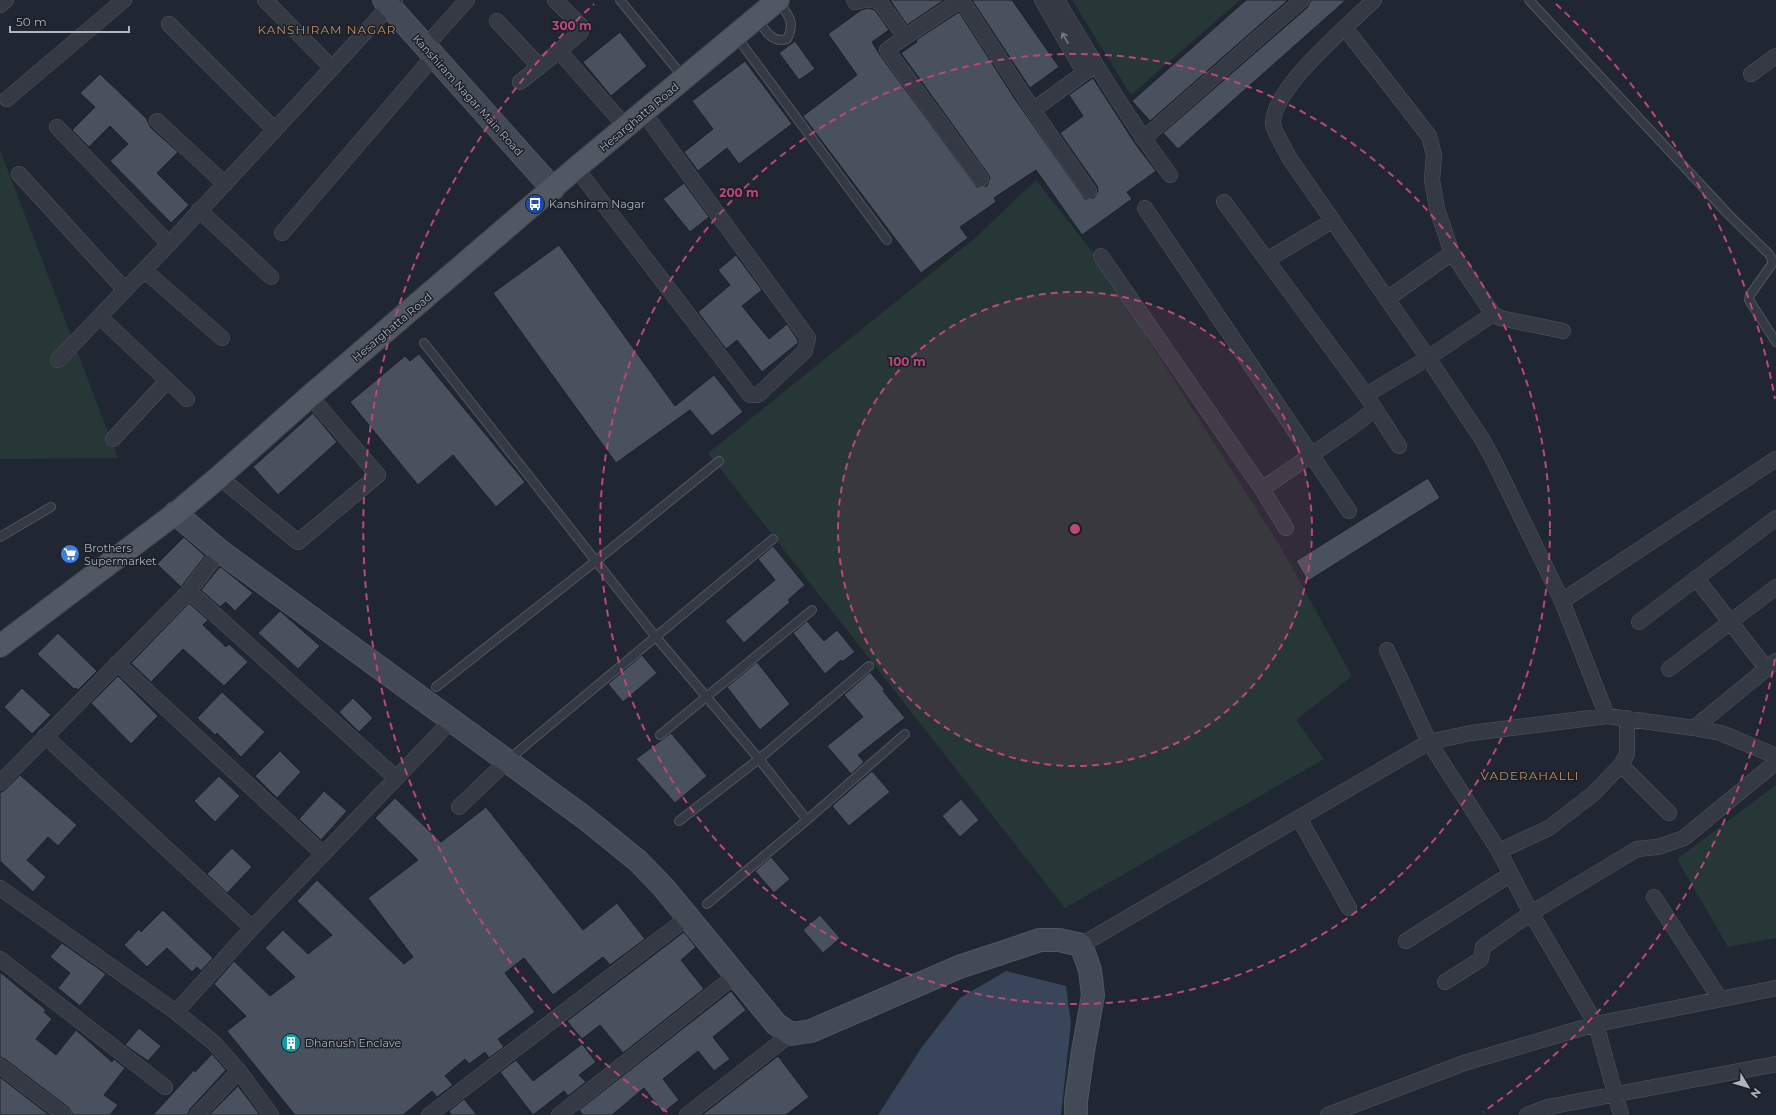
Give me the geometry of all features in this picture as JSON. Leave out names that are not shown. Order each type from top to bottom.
[{"type":"main road","name":"Hesarghatta Road","points":[[0,646],[175,513],[219,477],[310,396],[576,168],[778,0]]},
{"type":"street","points":[[0,5],[6,0]]},
{"type":"street","points":[[7,99],[124,0]]},
{"type":"street","points":[[265,0],[332,68]]},
{"type":"street","points":[[282,233],[429,52],[467,0]]},
{"type":"street","points":[[520,82],[580,33],[582,27],[555,0]]},
{"type":"street","points":[[854,0],[855,2],[864,0]]},
{"type":"street","points":[[872,0],[880,2],[904,37]]},
{"type":"street","points":[[1042,0],[1090,69],[1170,175]]},
{"type":"street","points":[[1057,0],[1090,69]]},
{"type":"street","points":[[1143,139],[1302,0]]},
{"type":"street","points":[[1374,0],[1298,74],[1276,107],[1273,125],[1290,159],[1428,358],[1482,439],[1562,602],[1607,716]]},
{"type":"street","points":[[58,360],[275,130],[390,2]]},
{"type":"street","name":"Kanshiram Nagar Main Road","points":[[390,2],[429,52],[553,189]]},
{"type":"street","points":[[981,179],[887,50],[956,3],[961,2],[964,4],[1033,110],[1089,191]]},
{"type":"street","points":[[497,21],[539,66]]},
{"type":"street","points":[[169,24],[275,130]]},
{"type":"street","points":[[1345,28],[1429,136],[1434,155],[1432,180],[1437,209],[1452,253],[1493,314],[1500,318],[1563,331]]},
{"type":"street","points":[[559,51],[626,127]]},
{"type":"street","points":[[1751,74],[1776,56]]},
{"type":"street","points":[[1033,110],[1090,69]]},
{"type":"street","points":[[576,168],[750,395],[758,395],[805,351],[808,338],[644,113]]},
{"type":"street","points":[[158,121],[224,184]]},
{"type":"street","points":[[57,127],[169,244]]},
{"type":"street","points":[[19,174],[125,290]]},
{"type":"street","points":[[1224,202],[1366,395],[1399,446]]},
{"type":"street","points":[[1145,208],[1349,511]]},
{"type":"street","points":[[199,210],[272,277]]},
{"type":"street","points":[[1267,260],[1332,221]]},
{"type":"street","points":[[1387,299],[1452,253]]},
{"type":"street","points":[[1101,256],[1262,489],[1286,528]]},
{"type":"street","points":[[144,270],[222,338]]},
{"type":"street","points":[[1366,395],[1428,358],[1493,314]]},
{"type":"street","points":[[100,317],[186,399]]},
{"type":"street","points":[[113,439],[167,381]]},
{"type":"street","points":[[219,477],[298,542],[378,475],[310,396]]},
{"type":"street","points":[[1262,489],[1356,424],[1375,409]]},
{"type":"street","points":[[1562,602],[1776,458]]},
{"type":"street","points":[[175,513],[220,551],[585,818],[638,861],[664,888],[687,918],[776,1024],[791,1034]]},
{"type":"street","points":[[1639,622],[1776,518]]},
{"type":"street","points":[[0,783],[189,591],[220,551]]},
{"type":"street","points":[[1694,728],[1772,665],[1730,623],[1696,578]]},
{"type":"street","points":[[1669,669],[1776,587]]},
{"type":"street","points":[[189,591],[396,778]]},
{"type":"street","points":[[1387,650],[1429,742],[1499,850],[1531,914],[1596,1024],[1621,1115]]},
{"type":"street","points":[[117,664],[323,854]]},
{"type":"street","points":[[687,1115],[791,1034],[811,1031],[959,967],[1040,940],[1059,940],[1081,945],[1429,742],[1471,733],[1607,716],[1721,733],[1776,756]]},
{"type":"street","points":[[1499,850],[1549,828],[1592,794],[1621,765],[1627,754],[1627,718]]},
{"type":"street","points":[[176,1012],[252,928],[452,720]]},
{"type":"street","points":[[45,736],[252,928]]},
{"type":"street","points":[[459,807],[507,761]]},
{"type":"street","points":[[1445,982],[1481,959],[1483,947],[1531,914],[1637,849],[1658,847],[1684,838],[1776,762]]},
{"type":"street","points":[[1621,765],[1669,813]]},
{"type":"street","points":[[1299,818],[1350,908]]},
{"type":"street","points":[[1406,942],[1511,874]]},
{"type":"street","points":[[0,888],[176,1012],[214,1043],[239,1071],[271,1115]]},
{"type":"street","points":[[1654,897],[1720,999]]},
{"type":"street","points":[[429,1115],[687,918]]},
{"type":"street","points":[[1076,1115],[1077,1094],[1093,995],[1090,970],[1081,945]]},
{"type":"street","points":[[0,959],[165,1087]]},
{"type":"street","points":[[559,1115],[736,975]]},
{"type":"street","points":[[1328,1115],[1464,1063],[1596,1024],[1776,988]]},
{"type":"street","points":[[1527,1115],[1548,1107],[1776,1064]]},
{"type":"street","points":[[0,1066],[64,1115]]},
{"type":"street","points":[[197,1115],[239,1071]]},
{"type":"lane","points":[[620,0],[684,79]]},
{"type":"lane","points":[[756,18],[772,38],[780,41],[787,39],[792,30],[790,19],[778,0]]},
{"type":"lane","points":[[1529,0],[1729,215],[1769,254],[1772,259],[1772,264],[1748,300],[1776,342]]},
{"type":"lane","points":[[736,35],[887,240]]},
{"type":"lane","points":[[424,344],[655,636],[707,696],[807,820]]},
{"type":"lane","points":[[436,686],[596,561],[719,461]]},
{"type":"lane","points":[[0,537],[51,507]]},
{"type":"lane","points":[[507,761],[772,539]]},
{"type":"lane","points":[[660,735],[812,610]]},
{"type":"lane","points":[[679,821],[759,759],[869,666]]},
{"type":"lane","points":[[706,904],[807,820],[905,734]]},
{"type":"shaded area","points":[[1072,0],[1240,0],[1131,95]]},
{"type":"shaded area","points":[[0,150],[118,458],[0,459]]},
{"type":"shaded area","points":[[1036,180],[1091,250],[1280,546],[1352,676],[1296,720],[1324,759],[1065,908],[708,453],[974,239]]},
{"type":"shaded area","points":[[1776,785],[1776,938],[1728,947],[1677,859]]},
{"type":"water","points":[[1006,971],[1066,986],[1071,1023],[1061,1115],[878,1115],[922,1047],[960,998]]},
{"type":"building","points":[[890,0],[944,0],[907,25]]},
{"type":"building","points":[[972,0],[1012,0],[1059,67],[1030,88]]},
{"type":"building","points":[[1246,0],[1288,0],[1150,121],[1132,101]]},
{"type":"building","points":[[1311,0],[1346,0],[1178,149],[1163,133],[1308,7]]},
{"type":"building","points":[[868,8],[875,10],[889,30],[872,42],[977,187],[987,186],[990,178],[988,174],[901,53],[917,42],[916,40],[959,12],[1015,99],[1085,199],[1094,198],[1098,191],[1097,186],[1060,133],[1083,116],[1069,95],[1093,78],[1136,145],[1156,171],[1127,192],[1132,199],[1082,235],[1036,170],[994,198],[996,202],[960,227],[968,238],[921,273],[803,116],[857,75],[828,34],[861,10]]},
{"type":"building","points":[[620,32],[647,66],[611,96],[583,62]]},
{"type":"building","points":[[795,41],[815,69],[799,80],[779,53]]},
{"type":"building","points":[[745,61],[792,124],[739,164],[727,148],[698,171],[684,152],[713,129],[692,101]]},
{"type":"building","points":[[100,74],[146,118],[151,128],[178,152],[157,173],[189,205],[171,223],[110,161],[128,144],[110,126],[89,147],[72,130],[95,107],[80,93]]},
{"type":"building","points":[[684,183],[709,217],[690,232],[663,199]]},
{"type":"building","points":[[559,245],[675,406],[714,375],[743,412],[712,436],[690,410],[616,463],[493,293]]},
{"type":"building","points":[[736,255],[762,290],[742,306],[769,339],[787,324],[798,340],[798,343],[762,372],[737,340],[726,349],[698,312],[730,285],[718,270]]},
{"type":"building","points":[[419,354],[525,482],[496,507],[453,455],[418,485],[350,402],[405,356],[410,361]]},
{"type":"building","points":[[313,413],[337,442],[278,495],[253,467]]},
{"type":"building","points":[[1428,478],[1440,498],[1308,581],[1296,561]]},
{"type":"building","points":[[184,537],[205,556],[181,587],[157,564]]},
{"type":"building","points":[[773,546],[805,585],[788,600],[790,602],[744,643],[725,621],[775,580],[758,559]]},
{"type":"building","points":[[221,567],[253,593],[235,611],[226,602],[220,607],[201,590]]},
{"type":"building","points":[[189,603],[208,620],[203,625],[226,647],[229,644],[248,662],[224,686],[183,649],[151,682],[131,663]]},
{"type":"building","points":[[280,611],[320,646],[298,669],[258,633]]},
{"type":"building","points":[[807,621],[824,641],[837,630],[855,652],[842,662],[841,660],[825,674],[793,633]]},
{"type":"building","points":[[58,633],[97,671],[78,690],[76,688],[74,689],[37,654]]},
{"type":"building","points":[[642,655],[657,673],[623,702],[608,684]]},
{"type":"building","points":[[757,662],[790,704],[760,730],[727,687]]},
{"type":"building","points":[[870,672],[905,718],[858,755],[864,762],[851,774],[827,746],[863,717],[844,695]]},
{"type":"building","points":[[118,676],[158,716],[131,744],[91,703]]},
{"type":"building","points":[[22,688],[51,715],[32,734],[4,707]]},
{"type":"building","points":[[222,692],[265,732],[241,757],[217,733],[215,735],[197,718]]},
{"type":"building","points":[[353,698],[373,718],[359,732],[339,712]]},
{"type":"building","points":[[671,733],[707,776],[675,803],[636,759]]},
{"type":"building","points":[[280,751],[301,772],[277,798],[255,776]]},
{"type":"building","points":[[872,771],[890,792],[849,826],[832,806]]},
{"type":"building","points":[[20,775],[77,825],[58,846],[48,837],[27,860],[46,877],[33,892],[0,861],[0,793]]},
{"type":"building","points":[[219,776],[240,796],[215,822],[194,801]]},
{"type":"building","points":[[324,791],[347,811],[321,840],[299,819]]},
{"type":"building","points":[[395,798],[441,842],[486,807],[583,930],[617,903],[645,939],[610,965],[603,957],[553,995],[524,958],[505,973],[535,1012],[498,1039],[504,1047],[489,1058],[485,1052],[469,1064],[465,1059],[445,1076],[453,1085],[437,1097],[432,1091],[403,1115],[295,1115],[227,1031],[246,1016],[214,984],[234,961],[270,996],[295,977],[265,948],[283,930],[308,954],[332,935],[297,901],[317,880],[404,964],[413,957],[368,898],[418,860],[375,818]]},
{"type":"building","points":[[961,799],[979,820],[960,837],[942,816]]},
{"type":"building","points":[[232,848],[252,867],[227,893],[207,874]]},
{"type":"building","points":[[771,857],[790,879],[774,893],[755,871]]},
{"type":"building","points":[[163,910],[213,958],[201,971],[197,967],[192,972],[167,948],[147,967],[124,945],[139,929],[141,932]]},
{"type":"building","points":[[820,915],[840,938],[823,953],[803,930]]},
{"type":"building","points":[[684,932],[696,947],[681,960],[704,989],[623,1053],[600,1025],[582,1039],[567,1021]]},
{"type":"building","points":[[62,943],[106,974],[80,1006],[58,988],[70,973],[50,957]]},
{"type":"building","points":[[0,972],[46,1010],[44,1012],[52,1019],[36,1039],[56,1055],[76,1030],[112,1062],[114,1059],[125,1068],[104,1095],[118,1105],[110,1115],[73,1115],[69,1108],[5,1059],[0,1057]]},
{"type":"building","points":[[731,991],[746,1010],[713,1037],[730,1059],[714,1071],[698,1051],[663,1079],[679,1100],[663,1113],[644,1088],[612,1115],[583,1115],[579,1110]]},
{"type":"building","points":[[139,1028],[161,1046],[148,1061],[125,1045]]},
{"type":"building","points":[[582,1044],[596,1062],[579,1075],[586,1082],[568,1096],[564,1091],[533,1115],[500,1072],[516,1060],[533,1081]]},
{"type":"building","points":[[212,1054],[226,1070],[190,1109],[188,1115],[153,1115],[194,1070],[195,1072]]},
{"type":"building","points":[[778,1056],[809,1097],[786,1115],[702,1115]]},
{"type":"building","points":[[0,1077],[49,1115],[0,1115]]},
{"type":"building","points":[[238,1086],[260,1115],[209,1115]]},
{"type":"building","points":[[464,1099],[477,1115],[451,1115],[449,1111]]},
{"type":"place","name":"Kanshiram Nagar","points":[[535,204]]},
{"type":"place","name":"Brothers Supermarket","points":[[70,554]]},
{"type":"place","name":"Dhanush Enclave","points":[[291,1043]]},
{"type":"district","name":"KANSHIRAM NAGAR","points":[[327,30]]},
{"type":"district","name":"VADERAHALLI","points":[[1530,776]]}]
